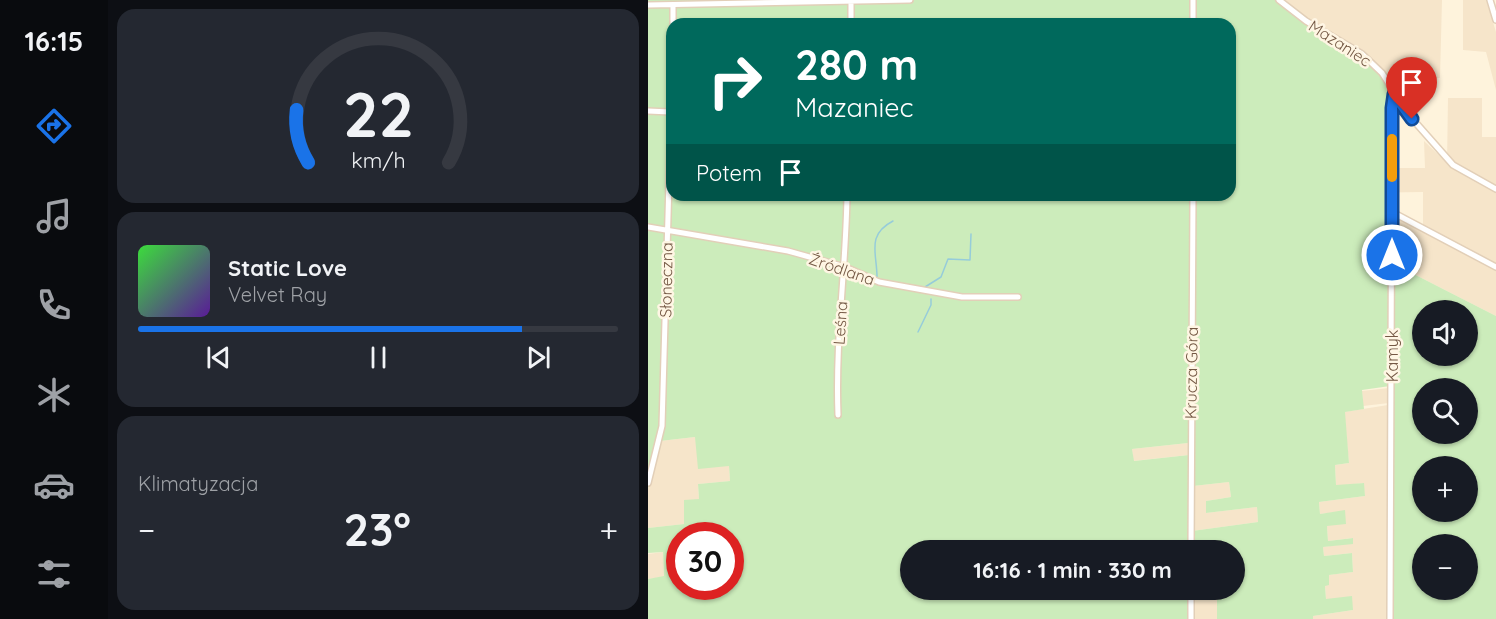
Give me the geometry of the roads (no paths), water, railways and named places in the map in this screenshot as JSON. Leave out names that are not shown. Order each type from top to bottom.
[{"type":"street","points":[[648,5],[910,0]]},
{"type":"street","points":[[1192,0],[1193,18]]},
{"type":"street","name":"Mazaniec","points":[[1279,0],[1306,21],[1362,54],[1382,73],[1408,114],[1453,165],[1496,189]]},
{"type":"street","points":[[1490,0],[1496,20]]},
{"type":"street","points":[[850,18],[851,2]]},
{"type":"street","points":[[673,5],[673,18]]},
{"type":"street","name":"Kamyk","points":[[1390,619],[1392,108],[1394,94]]},
{"type":"street","points":[[648,111],[666,112]]},
{"type":"street","name":"Słoneczna","points":[[648,483],[662,426],[669,201]]},
{"type":"street","name":"Leśna","points":[[838,415],[839,325],[845,267],[847,201]]},
{"type":"street","name":"Krucza Góra","points":[[1191,540],[1193,201]]},
{"type":"street","points":[[1392,212],[1496,267]]},
{"type":"street","name":"Źródlana","points":[[648,227],[788,251],[845,267],[879,282],[962,297],[1018,297]]},
{"type":"street","points":[[1191,600],[1191,619]]},
{"type":"waterway","points":[[877,277],[876,239],[879,232],[893,221]]},
{"type":"waterway","points":[[925,287],[941,277],[948,259],[970,260],[971,234]]},
{"type":"waterway","points":[[918,332],[931,305],[931,299]]}]
